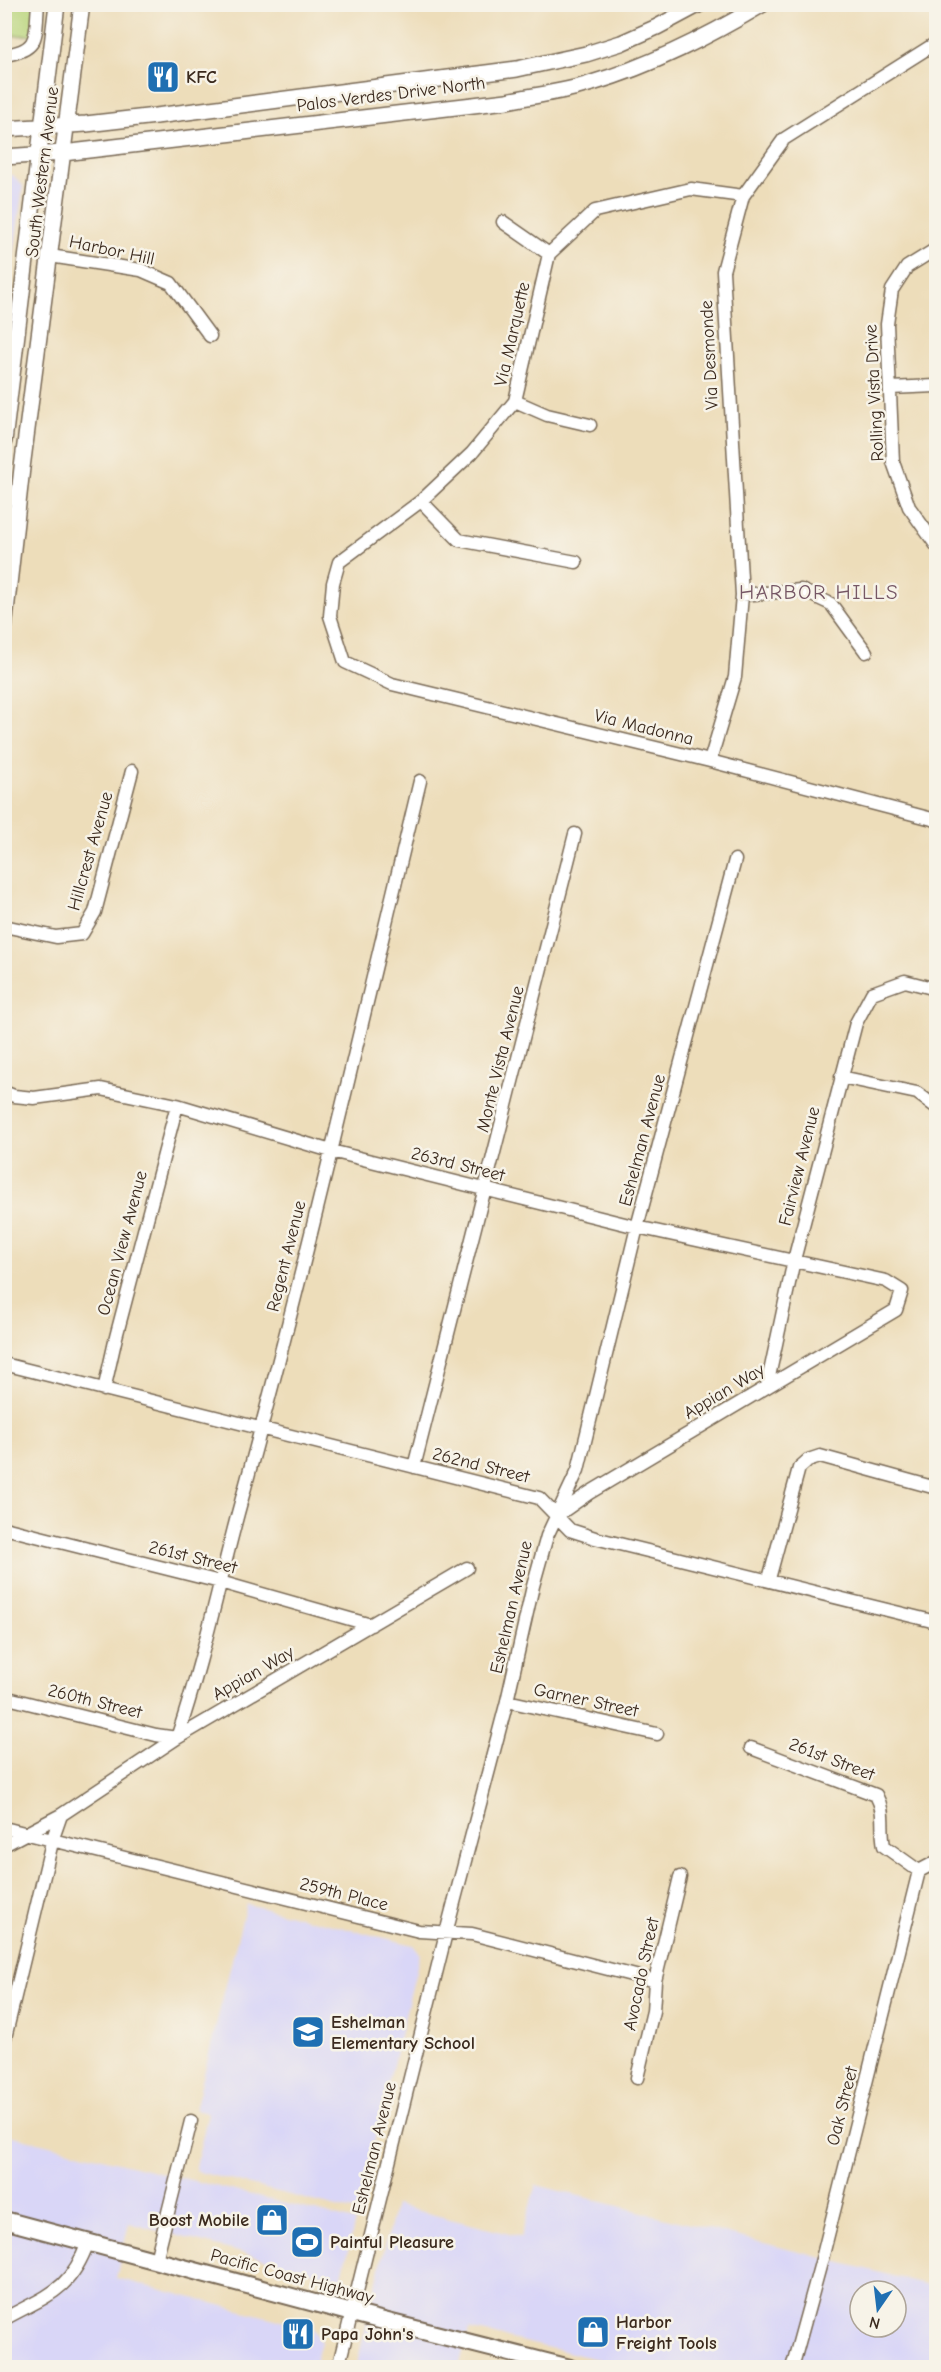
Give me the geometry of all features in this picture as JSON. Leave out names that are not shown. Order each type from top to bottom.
[{"type":"highway","name":"Pacific Coast Highway","points":[[4,2220],[352,2313],[570,2367]]},
{"type":"main road","name":"South Western Avenue","points":[[4,441],[57,4]]},
{"type":"main road","name":"South Western Avenue","points":[[4,629],[12,496],[50,256],[82,4]]},
{"type":"main road","name":"Palos Verdes Drive North","points":[[4,129],[156,116],[517,69],[586,54],[621,43],[700,4]]},
{"type":"main road","name":"Palos Verdes Drive North","points":[[4,157],[39,156],[507,100],[553,92],[592,84],[644,66],[706,37],[764,4]]},
{"type":"street","points":[[4,55],[28,48],[34,41],[38,4]]},
{"type":"street","name":"Via Desmonde","points":[[710,761],[735,677],[742,594],[723,271],[743,196],[784,139],[936,43]]},
{"type":"street","points":[[503,222],[549,254],[595,211],[691,189],[743,196]]},
{"type":"street","name":"Rolling Vista Drive","points":[[936,249],[908,267],[892,290],[887,324],[893,462],[909,507],[936,545]]},
{"type":"street","name":"Via Marquette","points":[[345,662],[330,616],[333,583],[339,562],[421,501],[472,453],[515,401],[549,254]]},
{"type":"street","name":"Harbor Hill","points":[[50,256],[141,270],[171,283],[210,336]]},
{"type":"street","points":[[890,388],[936,386]]},
{"type":"street","points":[[515,401],[547,415],[590,425]]},
{"type":"street","points":[[421,501],[459,540],[576,562]]},
{"type":"street","points":[[742,594],[801,590],[831,604],[866,652]]},
{"type":"street","name":"Via Madonna","points":[[345,662],[392,684],[710,761],[936,820]]},
{"type":"street","name":"Hillcrest Avenue","points":[[4,926],[56,938],[82,934],[95,912],[132,771]]},
{"type":"street","name":"Regent Avenue","points":[[177,1738],[195,1685],[219,1582],[261,1429],[420,781]]},
{"type":"street","name":"Monte Vista Avenue","points":[[414,1467],[575,834]]},
{"type":"street","name":"Eshelman Avenue","points":[[338,2367],[446,1934],[507,1701],[533,1586],[547,1536],[578,1470],[637,1227],[735,860]]},
{"type":"street","name":"Fairview Avenue","points":[[767,1386],[794,1260],[856,1023],[872,993],[905,981],[936,989]]},
{"type":"street","points":[[841,1077],[917,1093],[936,1107]]},
{"type":"street","name":"263rd Street","points":[[4,1092],[14,1096],[34,1098],[101,1089],[177,1105],[331,1151],[637,1227],[886,1281],[903,1291]]},
{"type":"street","name":"Ocean View Avenue","points":[[104,1390],[177,1105]]},
{"type":"street","name":"Appian Way","points":[[555,1517],[589,1493],[896,1310],[903,1291]]},
{"type":"street","name":"262nd Street","points":[[4,1364],[539,1498],[570,1530],[595,1538],[936,1622]]},
{"type":"street","points":[[769,1580],[799,1468],[808,1460],[820,1456],[936,1488]]},
{"type":"street","name":"261st Street","points":[[4,1528],[219,1582],[371,1625]]},
{"type":"street","name":"Appian Way","points":[[4,1845],[61,1815],[177,1738],[467,1568]]},
{"type":"street","name":"260th Street","points":[[4,1697],[156,1735],[177,1738]]},
{"type":"street","name":"Garner Street","points":[[507,1701],[657,1734]]},
{"type":"street","name":"261st Street","points":[[751,1748],[876,1795],[883,1806],[880,1828],[884,1846],[919,1871]]},
{"type":"street","points":[[4,2042],[53,1838],[61,1815]]},
{"type":"street","name":"259th Place","points":[[4,1827],[419,1931],[472,1934],[655,1981]]},
{"type":"street","points":[[919,1871],[936,1862]]},
{"type":"street","name":"Oak Street","points":[[792,2367],[825,2248],[919,1871]]},
{"type":"street","name":"Avocado Street","points":[[636,2078],[653,2011],[655,1981],[680,1877]]},
{"type":"street","points":[[156,2260],[192,2121]]},
{"type":"street","points":[[4,2319],[53,2294],[66,2283],[80,2264],[88,2242]]},
{"type":"shaded area","points":[[5,175],[13,175],[23,186],[5,320]]},
{"type":"shaded area","name":"Eshelman Elementary School","points":[[246,1904],[413,1945],[420,1954],[357,2212],[195,2171],[208,2113],[195,2110]]},
{"type":"shaded area","points":[[5,2134],[355,2221],[341,2279],[129,2223],[116,2278],[313,2329],[321,2342],[314,2367],[5,2368]]},
{"type":"shaded area","points":[[536,2185],[905,2279],[848,2279],[848,2339],[908,2339],[908,2280],[936,2287],[936,2367],[631,2367],[469,2329],[459,2367],[356,2368],[395,2205],[521,2237]]},
{"type":"green space","points":[[5,5],[37,5],[34,35],[5,36]]},
{"type":"place","name":"KFC","points":[[163,77]]},
{"type":"place","name":"Eshelman Elementary School","points":[[308,2032]]},
{"type":"place","name":"Boost Mobile","points":[[272,2220]]},
{"type":"place","name":"Painful Pleasure","points":[[307,2242]]},
{"type":"place","name":"Harbor Freight Tools","points":[[593,2332]]},
{"type":"place","name":"Papa John's","points":[[298,2334]]},
{"type":"district","name":"HARBOR HILLS","points":[[819,592]]}]
